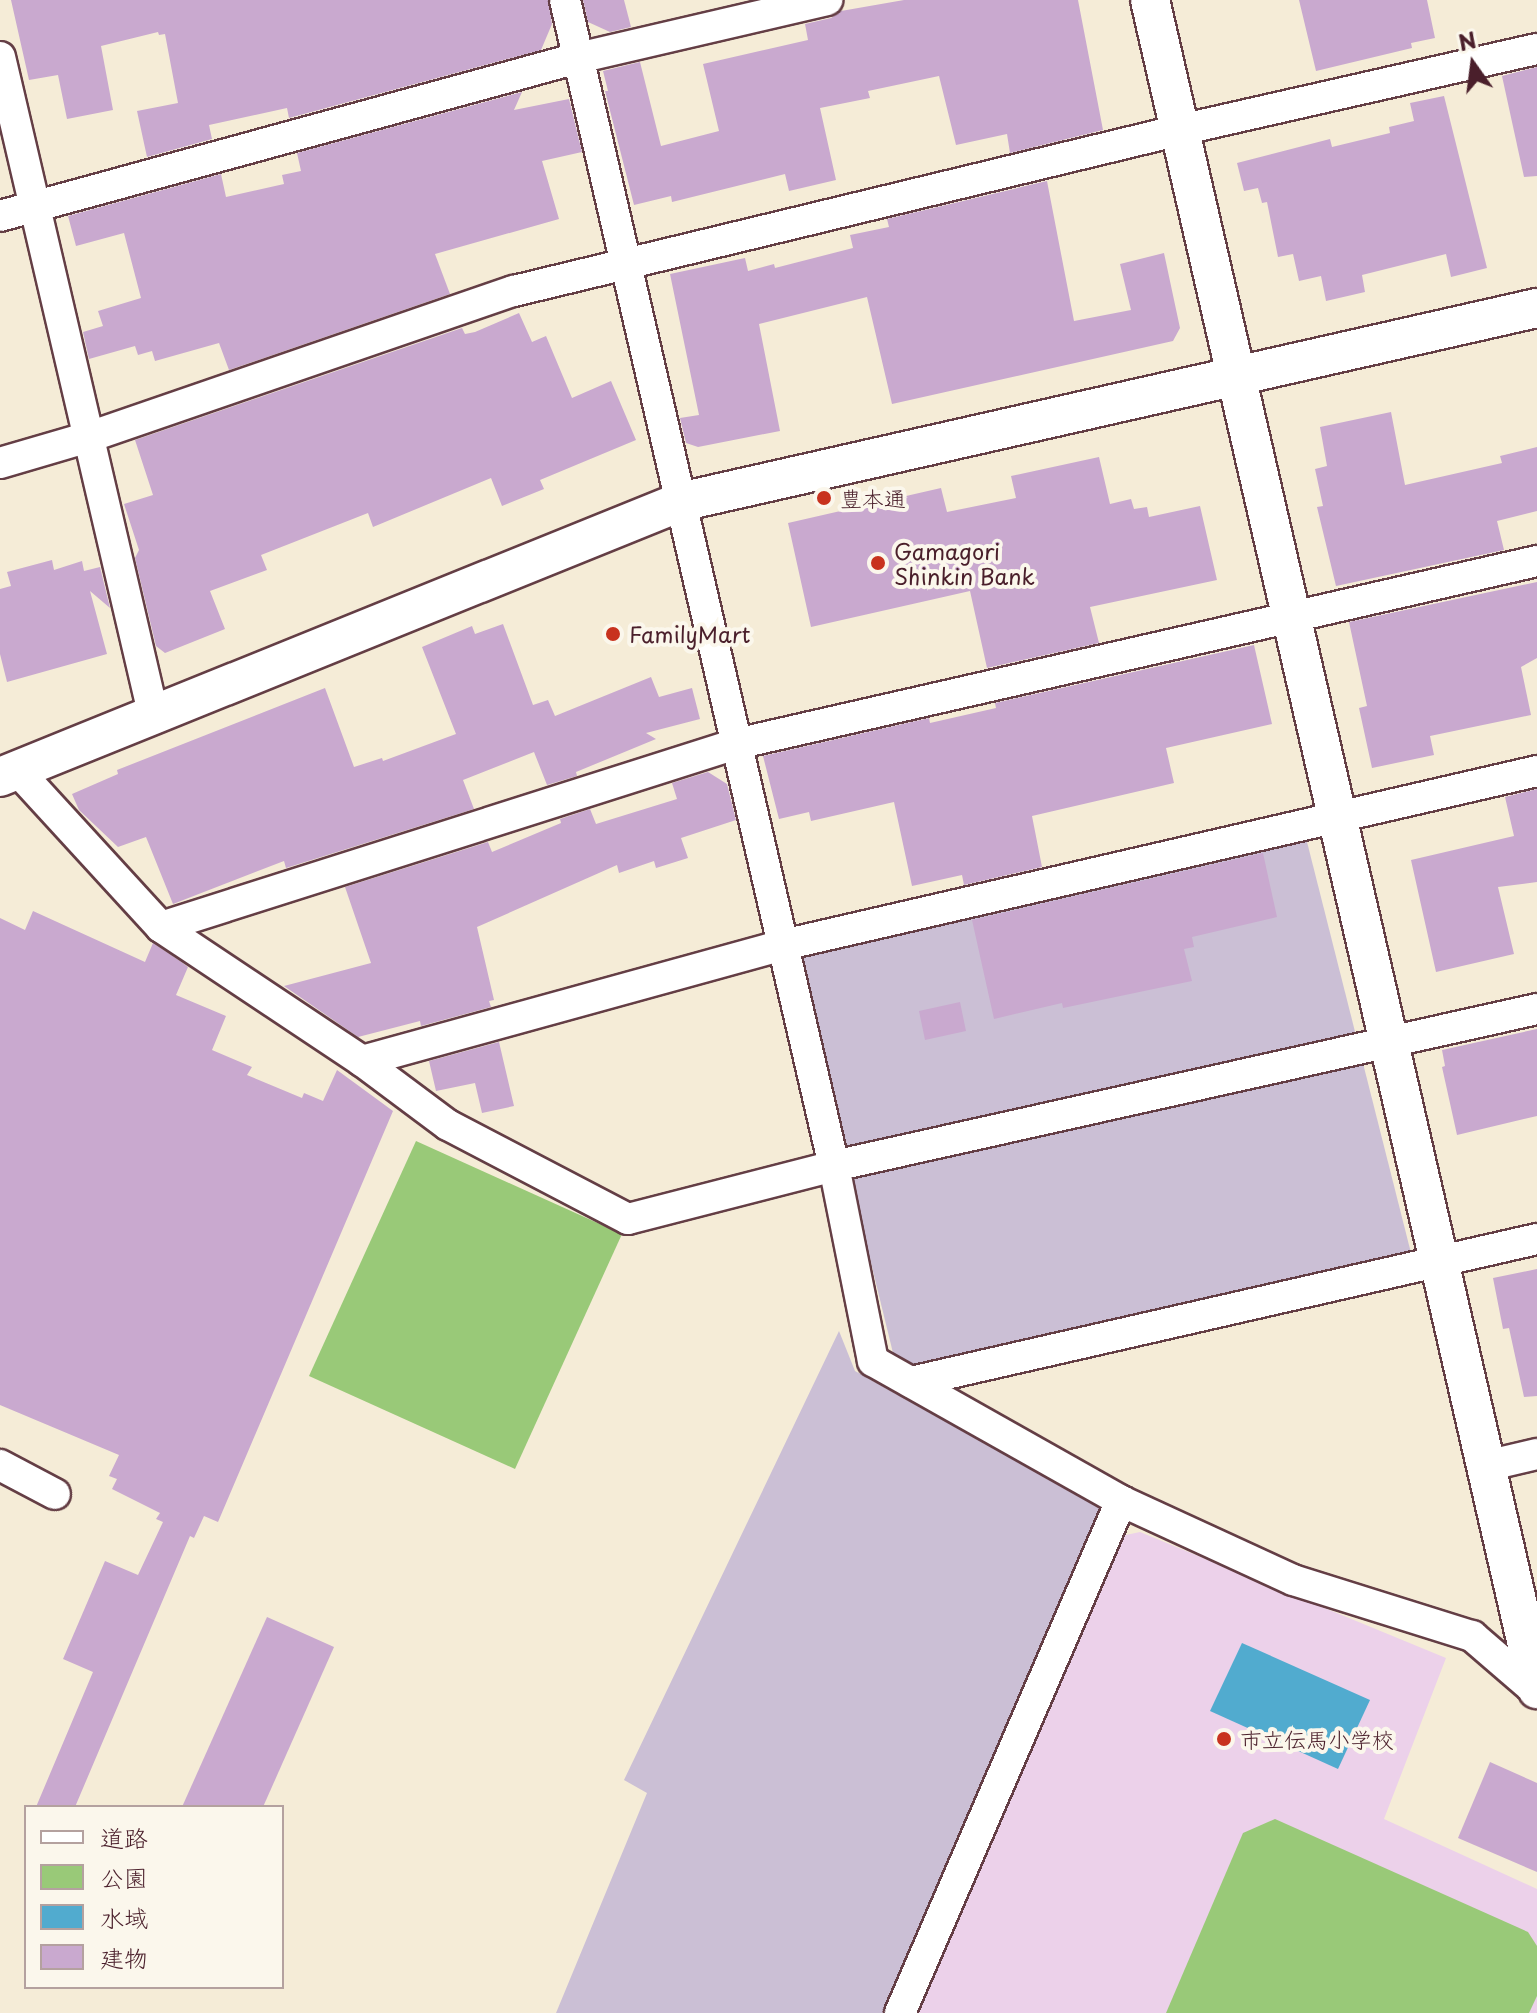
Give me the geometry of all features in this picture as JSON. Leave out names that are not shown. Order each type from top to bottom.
[{"type":"street","points":[[565,0],[834,1166],[873,1361],[1121,1501],[1293,1580],[1472,1636],[1537,1690]]},
{"type":"street","points":[[0,216],[578,58],[827,0]]},
{"type":"street","points":[[1150,0],[1537,1690]]},
{"type":"street","points":[[0,463],[89,437],[514,291],[1180,130],[1537,49]]},
{"type":"street","points":[[0,57],[153,713]]},
{"type":"street","points":[[1537,308],[680,502],[8,774],[161,927],[362,1061],[448,1125],[628,1219],[834,1166],[1537,1009]]},
{"type":"street","points":[[161,927],[736,744],[1537,561]]},
{"type":"street","points":[[362,1061],[783,945],[1537,771]]},
{"type":"street","points":[[911,1382],[1537,1239]]},
{"type":"street","points":[[1486,1466],[1537,1454]]},
{"type":"street","points":[[0,1465],[55,1494]]},
{"type":"street","points":[[900,2013],[1121,1501]]},
{"type":"shaded area","points":[[1305,834],[1411,1253],[907,1369],[893,1353],[798,964],[807,948]]},
{"type":"shaded area","points":[[839,1331],[855,1371],[1099,1507],[1103,1520],[883,2013],[556,2013],[647,1793],[624,1780]]},
{"type":"shaded area","name":"市立伝馬小学校","points":[[1140,1532],[1446,1658],[1384,1819],[1537,1889],[1537,2013],[914,2013],[1121,1536]]},
{"type":"green space","points":[[416,1141],[622,1234],[515,1469],[309,1376]]},
{"type":"green space","points":[[1275,1819],[1528,1932],[1537,1946],[1537,1996],[1529,2013],[1166,2013],[1243,1833]]},
{"type":"water","points":[[1242,1643],[1370,1700],[1338,1769],[1210,1711]]},
{"type":"building","points":[[11,0],[548,0],[552,24],[541,50],[289,118],[287,108],[209,125],[212,139],[147,157],[137,111],[178,103],[165,34],[159,35],[158,32],[101,46],[113,110],[67,119],[58,75],[29,80]]},
{"type":"building","points":[[583,0],[624,0],[631,27],[610,32],[588,22]]},
{"type":"building","points":[[904,0],[1078,0],[1103,130],[1010,153],[1007,134],[956,145],[939,76],[868,91],[870,98],[820,108],[836,180],[789,191],[785,174],[672,202],[671,196],[634,205],[605,91],[608,91],[603,71],[640,62],[661,146],[719,131],[703,64],[808,40],[805,24],[831,18],[841,11]]},
{"type":"building","points":[[1299,0],[1427,0],[1435,38],[1411,43],[1412,48],[1316,71]]},
{"type":"building","points":[[1537,67],[1537,176],[1524,177],[1502,76]]},
{"type":"building","points":[[522,92],[514,110],[569,99],[582,152],[542,161],[559,219],[435,254],[450,294],[229,370],[219,343],[155,361],[152,351],[138,355],[135,346],[89,359],[83,332],[103,326],[98,311],[141,298],[124,233],[76,246],[68,216],[221,174],[226,197],[284,184],[282,175],[301,171],[297,153]]},
{"type":"building","points":[[1444,96],[1487,268],[1451,277],[1446,254],[1362,275],[1365,292],[1326,301],[1321,276],[1299,281],[1293,254],[1278,257],[1267,202],[1262,203],[1258,188],[1244,191],[1237,163],[1330,139],[1332,147],[1390,133],[1389,127],[1414,121],[1410,103]]},
{"type":"building","points":[[1047,181],[1074,321],[1131,310],[1120,264],[1164,253],[1180,328],[1173,341],[892,404],[867,297],[759,324],[780,431],[698,447],[686,443],[680,418],[699,415],[670,274],[745,258],[748,271],[774,264],[775,268],[853,248],[850,235],[889,227],[887,219]]},
{"type":"building","points":[[519,313],[532,342],[546,336],[572,398],[611,381],[636,440],[540,480],[544,489],[502,506],[491,478],[373,527],[368,513],[261,555],[267,570],[210,591],[225,629],[165,653],[156,646],[135,558],[139,550],[124,504],[153,495],[135,440],[462,328],[465,334],[475,332]]},
{"type":"building","points":[[1391,412],[1405,485],[1502,463],[1500,456],[1537,447],[1537,511],[1497,521],[1504,550],[1336,586],[1317,507],[1323,506],[1315,469],[1327,466],[1320,427]]},
{"type":"building","points":[[1099,457],[1110,504],[1131,499],[1134,509],[1147,507],[1149,517],[1200,506],[1217,580],[1090,607],[1099,643],[987,668],[970,591],[811,627],[788,523],[941,488],[947,512],[1016,498],[1011,476]]},
{"type":"building","points":[[52,560],[54,570],[82,561],[84,571],[100,567],[110,608],[90,591],[107,654],[7,682],[0,654],[0,589],[11,586],[7,572]]},
{"type":"building","points":[[1537,582],[1537,658],[1521,667],[1531,715],[1430,736],[1434,755],[1372,768],[1359,708],[1367,706],[1349,622]]},
{"type":"building","points":[[503,624],[533,705],[548,700],[555,716],[651,677],[659,697],[692,688],[700,719],[646,733],[656,739],[576,772],[577,776],[547,785],[534,752],[463,780],[474,809],[286,868],[284,861],[173,904],[146,837],[118,847],[79,810],[72,794],[118,774],[117,770],[325,688],[354,767],[382,758],[383,761],[456,734],[422,647],[472,626],[475,634]]},
{"type":"building","points":[[1254,645],[1272,724],[1166,748],[1174,783],[1032,816],[1042,867],[964,885],[962,875],[912,886],[894,802],[811,821],[809,812],[779,819],[763,756],[929,718],[930,723],[996,708],[995,703]]},
{"type":"building","points":[[708,772],[727,784],[736,820],[681,838],[688,858],[656,868],[654,861],[619,873],[617,865],[477,927],[494,1000],[489,1001],[491,1007],[421,1026],[420,1021],[358,1037],[284,986],[371,963],[345,887],[488,842],[492,852],[561,823],[560,819],[590,809],[596,824],[677,799],[672,783]]},
{"type":"building","points":[[1537,789],[1537,882],[1498,887],[1514,954],[1436,972],[1411,860],[1514,836],[1505,797]]},
{"type":"building","points":[[1263,853],[1277,917],[1192,937],[1194,947],[1184,949],[1192,981],[1063,1008],[1062,1003],[994,1019],[972,920]]},
{"type":"building","points":[[33,911],[145,962],[153,943],[188,967],[176,995],[226,1016],[212,1050],[252,1067],[247,1075],[302,1098],[304,1093],[323,1101],[337,1070],[393,1111],[218,1522],[204,1516],[194,1538],[190,1536],[76,1805],[37,1805],[93,1672],[63,1659],[105,1561],[138,1575],[163,1522],[156,1519],[160,1513],[112,1489],[117,1479],[109,1476],[119,1455],[0,1405],[0,918],[25,930]]},
{"type":"building","points":[[960,1002],[966,1031],[925,1040],[919,1011]]},
{"type":"building","points":[[1537,1029],[1537,1116],[1457,1135],[1442,1067],[1445,1066],[1442,1050]]},
{"type":"building","points":[[499,1042],[514,1106],[482,1113],[475,1083],[436,1091],[429,1061]]},
{"type":"building","points":[[1537,1269],[1537,1396],[1524,1397],[1509,1328],[1503,1329],[1493,1278]]},
{"type":"building","points":[[267,1617],[334,1647],[264,1805],[183,1805]]},
{"type":"building","points":[[1490,1762],[1537,1783],[1537,1872],[1458,1838]]},
{"type":"place","name":"豊本通","points":[[824,498]]},
{"type":"place","name":"Gamagori Shinkin Bank","points":[[878,563]]},
{"type":"place","name":"FamilyMart","points":[[613,634]]},
{"type":"place","name":"市立伝馬小学校","points":[[1224,1739]]}]
